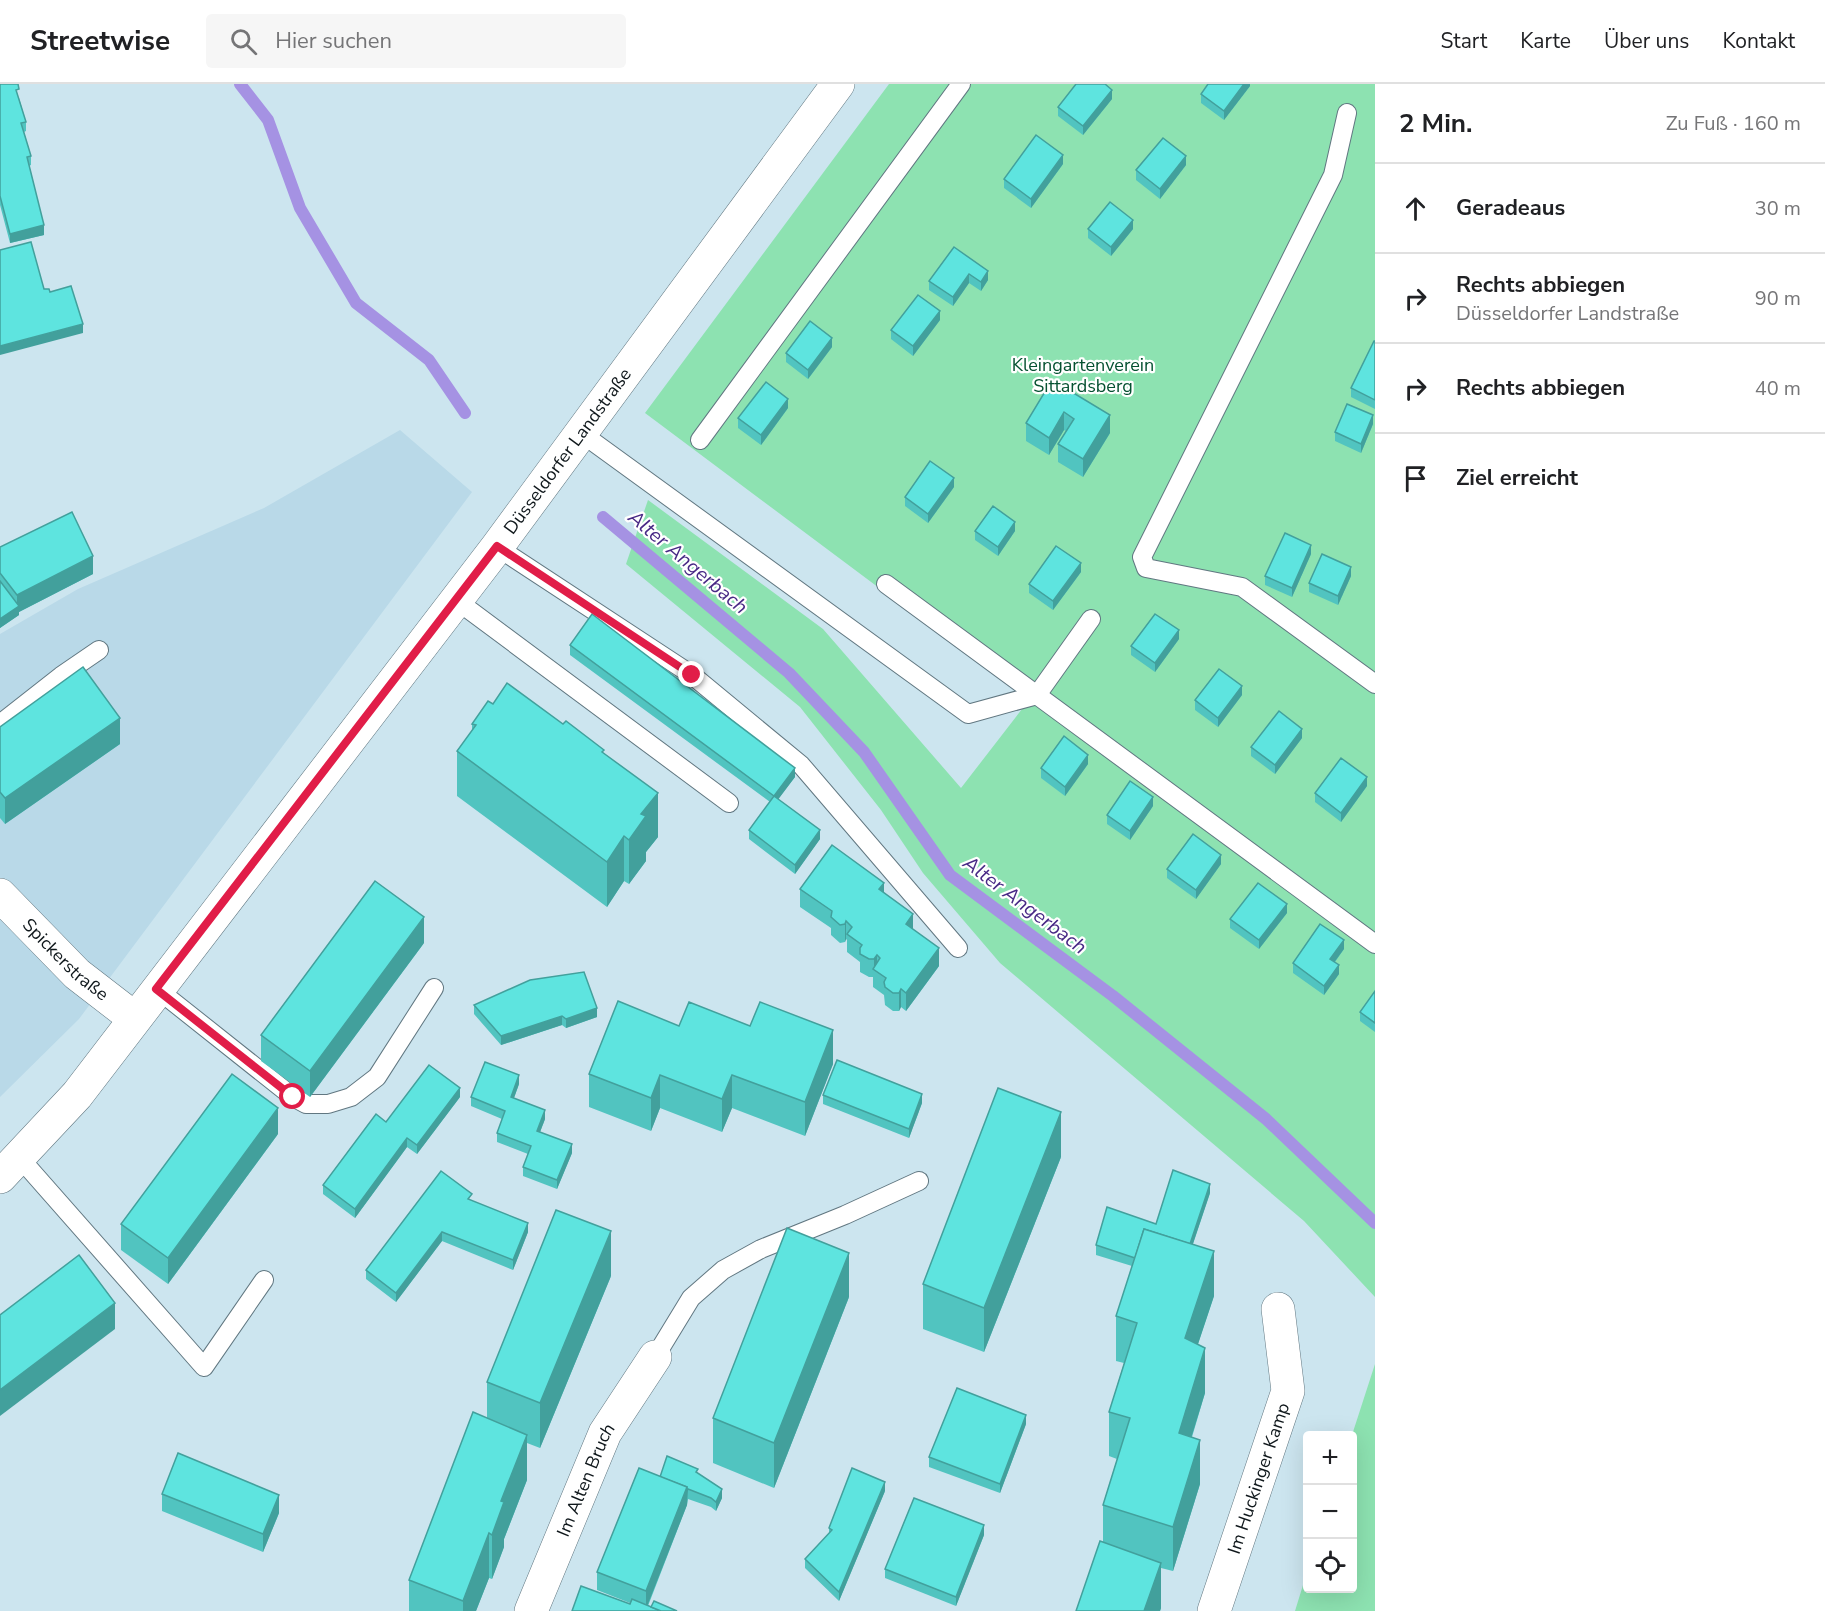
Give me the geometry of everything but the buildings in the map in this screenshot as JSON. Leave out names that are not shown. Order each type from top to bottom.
[{"type":"main road","name":"Düsseldorfer Landstraße","points":[[9,1167],[76,1095],[456,600],[838,84]]},
{"type":"main road","name":"Spickerstraße","points":[[0,894],[76,974],[134,1018]]},
{"type":"main road","name":"Im Huckinger Kamp","points":[[1214,1611],[1288,1390],[1278,1309]]},
{"type":"main road","name":"Im Alten Bruch","points":[[531,1611],[605,1433],[655,1357]]},
{"type":"lane","points":[[700,440],[961,84]]},
{"type":"lane","points":[[1347,113],[1333,175],[1142,557],[1146,568],[1242,587],[1375,684]]},
{"type":"lane","points":[[581,433],[968,714],[1037,695],[1091,619]]},
{"type":"lane","points":[[497,546],[692,675],[801,765],[958,948]]},
{"type":"lane","points":[[886,584],[1375,944]]},
{"type":"lane","points":[[456,600],[729,803]]},
{"type":"lane","points":[[0,724],[61,676],[99,650]]},
{"type":"lane","points":[[156,989],[293,1097],[306,1104],[327,1104],[351,1097],[377,1077],[434,988]]},
{"type":"lane","points":[[9,1167],[204,1367],[264,1280]]},
{"type":"lane","points":[[655,1357],[691,1298],[723,1270],[761,1249],[845,1215],[919,1181]]},
{"type":"shaded area","points":[[400,430],[472,492],[79,1019],[0,1097],[0,634],[78,589],[264,508]]},
{"type":"green space","name":"Kleingartenverein Sittardsberg","points":[[889,84],[1375,84],[1375,1297],[1304,1221],[1000,963],[923,873],[881,810],[800,707],[626,564],[648,500],[823,629],[961,788],[1029,700],[645,413]]},
{"type":"green space","points":[[1375,1364],[1375,1611],[1295,1611],[1303,1585],[1303,1593],[1357,1593],[1357,1431],[1353,1431]]},
{"type":"waterway","name":"Alter Angerbach","points":[[240,84],[268,120],[300,208],[356,303],[429,360],[465,413]]},
{"type":"waterway","name":"Alter Angerbach","points":[[603,517],[789,673],[864,752],[950,875],[1113,996],[1266,1119],[1375,1223]]},
{"type":"route","points":[[293,1097],[156,989],[497,546],[692,675]]}]
